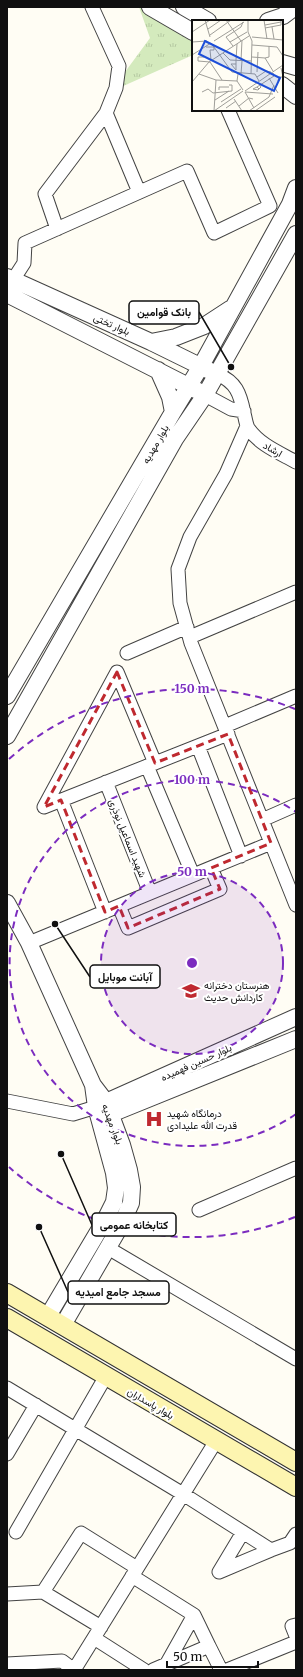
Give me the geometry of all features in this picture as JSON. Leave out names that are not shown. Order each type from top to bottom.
[{"type":"main road","points":[[7,1293],[296,1462]]},
{"type":"main road","name":"بلوار پاسداران","points":[[8,1322],[106,1376],[296,1487]]},
{"type":"street","points":[[57,229],[45,194],[106,113],[116,88],[119,66],[92,7]]},
{"type":"street","points":[[150,7],[192,31]]},
{"type":"street","points":[[184,7],[206,20]]},
{"type":"street","points":[[271,20],[283,16],[295,7]]},
{"type":"street","points":[[9,284],[24,263],[25,243],[187,170],[214,233],[270,206],[228,111]]},
{"type":"street","points":[[106,113],[139,192]]},
{"type":"street","name":"بلوار مهدیه","points":[[7,696],[201,366],[290,204],[296,188]]},
{"type":"street","name":"بلوار مهدیه","points":[[7,736],[175,439],[205,396],[296,234]]},
{"type":"street","name":"بلوار تختی","points":[[9,284],[152,342],[217,374]]},
{"type":"street","name":"بلوار تختی","points":[[9,284],[205,396]]},
{"type":"street","points":[[152,342],[176,337],[204,326],[233,307]]},
{"type":"street","points":[[158,370],[170,397],[173,412]]},
{"type":"street","points":[[217,374],[234,384],[244,410],[247,426],[226,474],[190,537],[178,569],[180,603],[188,632],[295,900]]},
{"type":"street","points":[[205,396],[231,409],[244,410]]},
{"type":"street","name":"ارشاد","points":[[247,426],[261,442],[296,462]]},
{"type":"street","points":[[127,653],[296,592]]},
{"type":"street","points":[[193,875],[151,764],[117,672],[44,807],[151,764],[198,746],[226,730],[296,696]]},
{"type":"street","points":[[198,746],[241,856]]},
{"type":"street","name":"شهید اسماعیل نوذری","points":[[106,782],[150,893]]},
{"type":"street","points":[[61,800],[105,912]]},
{"type":"street","points":[[262,820],[296,805]]},
{"type":"street","points":[[29,943],[271,843]]},
{"type":"street","points":[[119,906],[128,928],[220,889],[211,868]]},
{"type":"street","name":"بلوار مهدیه","points":[[7,903],[29,943],[94,1085],[129,1170],[132,1187],[131,1203],[121,1225],[63,1325]]},
{"type":"street","name":"بلوار حسین فهمیده","points":[[103,1110],[296,1017]]},
{"type":"street","name":"بلوار حسین فهمیده","points":[[103,1110],[139,1104],[296,1039]]},
{"type":"street","points":[[7,1101],[72,1114],[103,1110]]},
{"type":"street","name":"بلوار مهدیه","points":[[48,1316],[105,1220],[114,1202],[116,1188],[103,1110]]},
{"type":"street","points":[[199,1210],[296,1168]]},
{"type":"street","points":[[108,1248],[296,1359]]},
{"type":"street","points":[[16,1532],[106,1376]]},
{"type":"street","points":[[7,1388],[183,1494],[271,1550]]},
{"type":"street","points":[[8,1450],[36,1406]]},
{"type":"street","points":[[7,1664],[62,1661],[74,1670],[216,1441]]},
{"type":"street","points":[[243,1532],[219,1572],[290,1543],[296,1534]]},
{"type":"street","points":[[43,1592],[81,1533],[194,1615],[221,1670]]},
{"type":"street","points":[[7,1594],[43,1592],[144,1670]]},
{"type":"street","points":[[166,1665],[194,1615]]},
{"type":"street","points":[[296,1625],[292,1626],[296,1636]]},
{"type":"street","points":[[227,1670],[296,1642]]},
{"type":"street","points":[[153,1670],[209,1646]]},
{"type":"highlighted area","points":[[117,672],[155,763],[228,734],[271,843],[211,868],[220,889],[128,928],[119,906],[105,912],[61,800],[44,807]]},
{"type":"green space","points":[[139,7],[192,37],[192,55],[121,87],[125,72],[150,38]]},
{"type":"place","name":"بانک قوامین","points":[[231,367]]},
{"type":"place","name":"آبانت موبایل","points":[[55,924]]},
{"type":"place","name":"هنرستان دخترانه کاردانش حدیث","points":[[191,991]]},
{"type":"place","name":"درمانگاه شهید قدرت الله علیدادی","points":[[154,1119]]},
{"type":"place","name":"کتابخانه عمومی","points":[[61,1154]]},
{"type":"place","name":"مسجد جامع امیدیه","points":[[39,1227]]}]
